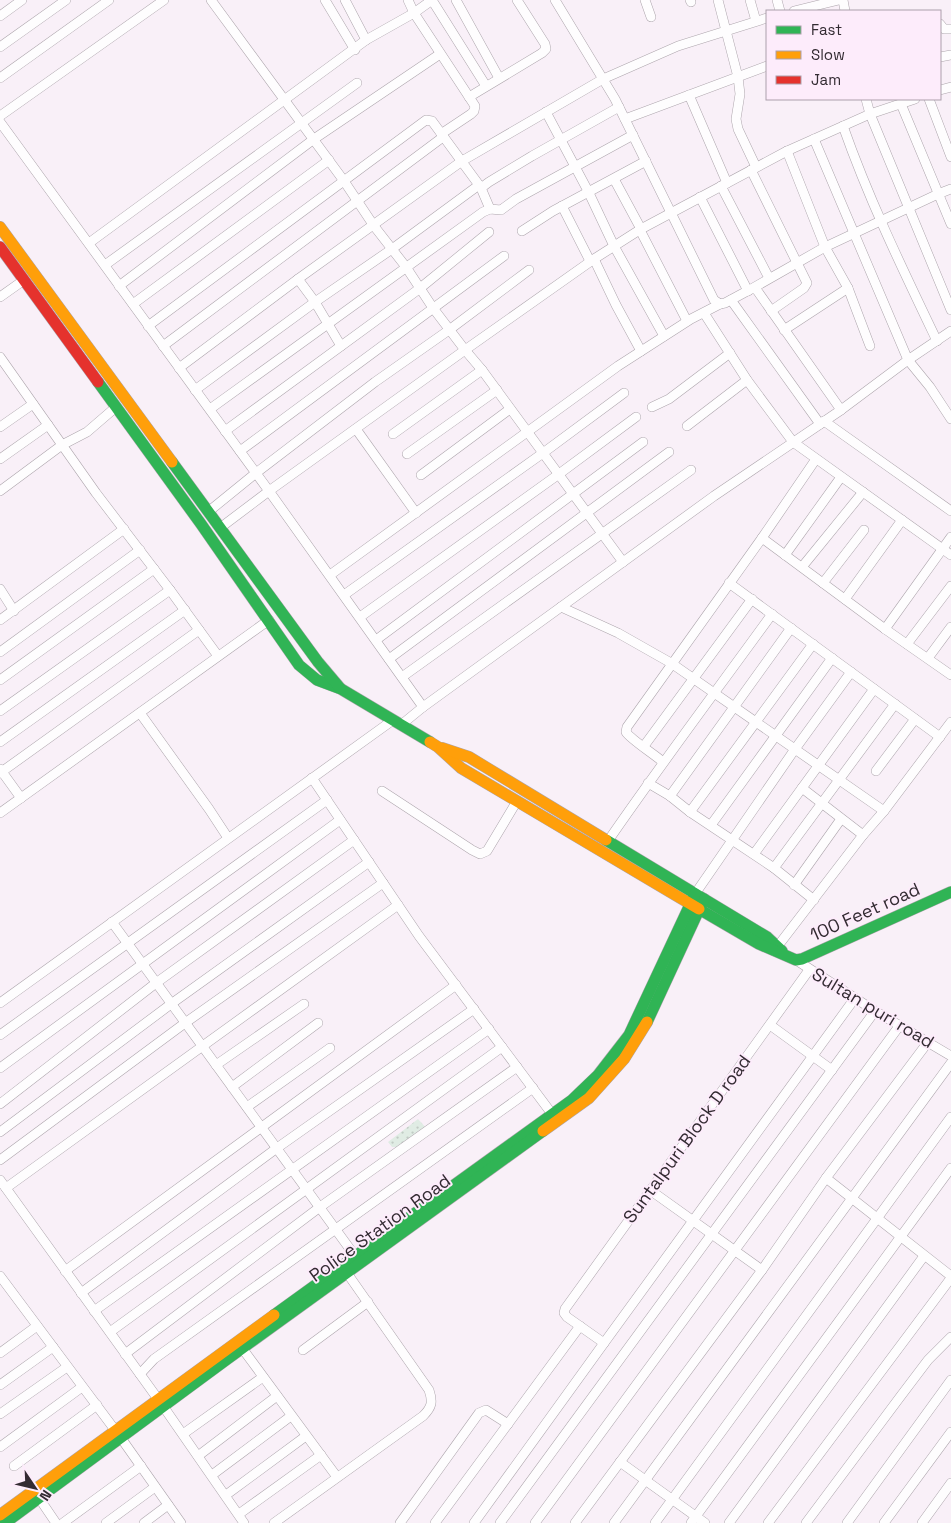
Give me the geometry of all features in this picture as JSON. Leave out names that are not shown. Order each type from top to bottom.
[{"type":"street","points":[[0,16],[22,0]]},
{"type":"street","points":[[0,47],[66,0]]},
{"type":"street","points":[[0,78],[109,0]]},
{"type":"street","points":[[0,116],[164,0]]},
{"type":"street","points":[[211,0],[344,180],[374,226],[406,267],[449,330],[482,370],[623,562]]},
{"type":"street","points":[[325,0],[355,50]]},
{"type":"street","points":[[345,0],[366,40]]},
{"type":"street","points":[[163,346],[474,111],[475,106],[414,13],[408,0]]},
{"type":"street","points":[[89,243],[284,99],[355,50],[366,40],[414,13],[432,0],[486,86]]},
{"type":"street","points":[[456,0],[499,78]]},
{"type":"street","points":[[468,97],[546,49],[545,44],[518,0]]},
{"type":"street","points":[[555,0],[619,107],[714,300],[720,304]]},
{"type":"street","points":[[645,0],[651,17]]},
{"type":"street","points":[[718,0],[738,77],[740,94],[736,119],[738,129],[753,169],[807,283],[804,288],[771,311]]},
{"type":"street","points":[[750,0],[756,21]]},
{"type":"street","points":[[798,10],[839,0]]},
{"type":"street","points":[[179,368],[298,279],[462,161],[603,79],[678,46],[766,18]]},
{"type":"street","points":[[119,286],[314,139],[440,54]]},
{"type":"street","points":[[625,119],[766,66]]},
{"type":"street","points":[[105,265],[357,82]]},
{"type":"street","points":[[689,95],[724,184],[769,278]]},
{"type":"street","points":[[866,100],[870,114],[951,310]]},
{"type":"street","points":[[220,528],[465,350],[614,246],[672,212],[787,151],[870,114],[912,100]]},
{"type":"street","points":[[929,100],[951,157]]},
{"type":"street","points":[[901,104],[951,224]]},
{"type":"street","points":[[195,390],[315,302],[480,186],[619,107]]},
{"type":"street","points":[[546,112],[588,191],[614,246],[664,336]]},
{"type":"street","points":[[148,326],[426,120],[432,121],[480,186],[490,209]]},
{"type":"street","points":[[0,122],[226,431],[423,707]]},
{"type":"street","points":[[843,126],[860,174],[880,221],[936,341]]},
{"type":"street","points":[[210,410],[483,212],[490,209],[500,210],[516,199],[633,135]]},
{"type":"street","points":[[814,139],[908,360],[930,387],[951,419]]},
{"type":"street","points":[[787,151],[825,246],[848,288],[870,346]]},
{"type":"street","points":[[133,304],[329,160]]},
{"type":"street","points":[[522,231],[588,191],[646,161]]},
{"type":"street","points":[[614,179],[687,321]]},
{"type":"street","points":[[330,575],[641,351],[687,321],[731,300],[825,246],[951,189]]},
{"type":"street","points":[[700,197],[750,289]]},
{"type":"street","points":[[562,206],[641,351]]},
{"type":"street","points":[[0,227],[318,662],[341,689]]},
{"type":"street","points":[[226,431],[420,289],[489,232]]},
{"type":"street","points":[[0,248],[269,620],[299,665],[317,680],[341,689],[438,747],[461,768],[517,801],[697,901],[767,937],[776,949],[794,960]]},
{"type":"street","points":[[240,451],[504,256]]},
{"type":"street","points":[[208,512],[375,382],[529,270]]},
{"type":"street","points":[[298,279],[315,302],[341,346]]},
{"type":"street","points":[[0,297],[24,280]]},
{"type":"street","points":[[784,330],[848,288]]},
{"type":"street","points":[[750,289],[756,290],[841,410]]},
{"type":"street","points":[[731,300],[822,422],[951,511]]},
{"type":"street","points":[[704,313],[747,380],[793,442],[951,555]]},
{"type":"street","points":[[0,1003],[312,778],[423,707],[714,496],[841,410],[908,360],[951,331]]},
{"type":"street","points":[[652,407],[669,399],[730,353]]},
{"type":"street","points":[[2,364],[218,656]]},
{"type":"street","points":[[393,434],[482,370]]},
{"type":"street","points":[[687,426],[747,380]]},
{"type":"street","points":[[407,454],[497,390]]},
{"type":"street","points":[[344,595],[543,453],[624,392]]},
{"type":"street","points":[[0,428],[33,404]]},
{"type":"street","points":[[0,491],[62,445],[87,432],[116,407]]},
{"type":"street","points":[[421,475],[510,408]]},
{"type":"street","points":[[360,617],[636,417]]},
{"type":"street","points":[[0,459],[48,425]]},
{"type":"street","points":[[356,429],[416,513]]},
{"type":"street","points":[[376,640],[643,442]]},
{"type":"street","points":[[390,659],[669,452]]},
{"type":"street","points":[[663,762],[644,746],[629,737],[626,732],[627,727],[816,459]]},
{"type":"street","points":[[402,677],[603,535],[691,470]]},
{"type":"street","points":[[785,555],[841,477]]},
{"type":"street","points":[[802,567],[863,492]]},
{"type":"street","points":[[845,599],[902,520]]},
{"type":"street","points":[[0,620],[124,529]]},
{"type":"street","points":[[823,583],[864,530]]},
{"type":"street","points":[[885,629],[951,537]]},
{"type":"street","points":[[762,538],[885,629],[950,672]]},
{"type":"street","points":[[0,652],[140,550]]},
{"type":"street","points":[[0,680],[154,569]]},
{"type":"street","points":[[729,582],[940,737]]},
{"type":"street","points":[[907,644],[951,586]]},
{"type":"street","points":[[0,589],[14,611]]},
{"type":"street","points":[[0,711],[170,590]]},
{"type":"street","points":[[644,746],[752,599]]},
{"type":"street","points":[[561,607],[618,633],[671,663],[884,811]]},
{"type":"street","points":[[0,742],[185,610]]},
{"type":"street","points":[[608,841],[663,762],[772,614]]},
{"type":"street","points":[[0,813],[269,620]]},
{"type":"street","points":[[928,658],[951,627]]},
{"type":"street","points":[[670,796],[791,628]]},
{"type":"street","points":[[21,798],[1,771],[199,630]]},
{"type":"street","points":[[690,812],[813,644]]},
{"type":"street","points":[[711,826],[832,658]]},
{"type":"street","points":[[697,901],[732,839],[851,672]]},
{"type":"street","points":[[754,854],[874,689]]},
{"type":"street","points":[[774,868],[894,704]]},
{"type":"street","points":[[140,714],[228,838]]},
{"type":"street","points":[[876,771],[915,719]]},
{"type":"street","points":[[776,949],[951,722]]},
{"type":"street","points":[[438,747],[469,757],[608,841],[697,901]]},
{"type":"street","points":[[312,778],[398,905],[552,1114]]},
{"type":"street","points":[[648,783],[670,796],[690,812],[774,868],[814,900]]},
{"type":"street","points":[[802,788],[863,835]]},
{"type":"street","points":[[382,791],[480,854],[487,851],[517,801]]},
{"type":"street","points":[[0,1036],[327,800]]},
{"type":"street","points":[[794,885],[841,819]]},
{"type":"street","points":[[0,1068],[340,820]]},
{"type":"street","points":[[0,1104],[156,983],[354,840]]},
{"type":"street","points":[[0,1132],[172,1004],[369,862]]},
{"type":"street","points":[[0,1160],[185,1023],[383,883]]},
{"type":"street","name":"100 Feet road","points":[[794,960],[951,892]]},
{"type":"street","name":"Police Station Road","points":[[5,1523],[118,1434],[355,1256],[572,1100],[598,1075],[629,1036],[697,901]]},
{"type":"street","name":"Police Station Road","points":[[160,1402],[242,1348],[589,1098],[624,1059],[648,1022],[697,901]]},
{"type":"street","points":[[6,1188],[398,905]]},
{"type":"street","points":[[112,922],[355,1256]]},
{"type":"street","name":"Sultan puri road","points":[[794,960],[951,1056]]},
{"type":"street","name":"Suntalpuri Block D road","points":[[580,1326],[567,1317],[564,1312],[565,1309],[809,970]]},
{"type":"street","points":[[66,1270],[456,985]]},
{"type":"street","points":[[474,1523],[692,1220],[855,998]]},
{"type":"street","points":[[216,1065],[304,1004]]},
{"type":"street","points":[[82,1293],[277,1148],[474,1009]]},
{"type":"street","points":[[500,1523],[875,1011]]},
{"type":"street","points":[[232,1087],[318,1023]]},
{"type":"street","points":[[770,1025],[832,1070]]},
{"type":"street","points":[[535,1523],[900,1025]]},
{"type":"street","points":[[94,1311],[489,1029]]},
{"type":"street","points":[[575,1523],[762,1270],[826,1178],[928,1042]]},
{"type":"street","points":[[110,1332],[502,1047]]},
{"type":"street","points":[[247,1107],[330,1048]]},
{"type":"street","points":[[614,1523],[951,1063]]},
{"type":"street","points":[[125,1354],[320,1208],[517,1067]]},
{"type":"street","points":[[140,1374],[154,1359],[533,1088]]},
{"type":"street","points":[[655,1523],[951,1117]]},
{"type":"street","points":[[694,1520],[951,1168]]},
{"type":"street","points":[[768,1523],[951,1277],[826,1178]]},
{"type":"street","points":[[0,1180],[183,1434],[244,1523]]},
{"type":"street","points":[[650,1190],[762,1270]]},
{"type":"street","points":[[729,1523],[924,1256]]},
{"type":"street","points":[[274,1523],[423,1416],[429,1410],[432,1402],[428,1390],[347,1273]]},
{"type":"street","points":[[0,1276],[118,1434],[181,1523]]},
{"type":"street","points":[[303,1350],[368,1302]]},
{"type":"street","points":[[0,1353],[37,1326]]},
{"type":"street","points":[[435,1523],[580,1326],[604,1343]]},
{"type":"street","points":[[806,1523],[922,1368],[951,1337]]},
{"type":"street","points":[[0,1385],[53,1348]]},
{"type":"street","points":[[242,1348],[338,1477]]},
{"type":"street","points":[[0,1414],[67,1366]]},
{"type":"street","points":[[183,1434],[264,1377]]},
{"type":"street","points":[[847,1523],[951,1380]]},
{"type":"street","points":[[0,1447],[82,1387]]},
{"type":"street","points":[[198,1456],[277,1396]]},
{"type":"street","points":[[14,1466],[96,1405]]},
{"type":"street","points":[[400,1523],[479,1413],[486,1410],[508,1424]]},
{"type":"street","points":[[212,1475],[291,1416]]},
{"type":"street","points":[[884,1523],[951,1432]]},
{"type":"street","name":"Police Station Road","points":[[0,1515],[118,1434]]},
{"type":"street","points":[[226,1495],[306,1436]]},
{"type":"street","points":[[238,1514],[321,1455]]},
{"type":"street","points":[[620,1462],[672,1500],[694,1520],[706,1523]]},
{"type":"street","points":[[64,1523],[141,1466]]},
{"type":"street","points":[[922,1523],[951,1483]]},
{"type":"street","points":[[106,1523],[155,1487]]},
{"type":"street","points":[[38,1498],[56,1523]]},
{"type":"street","points":[[144,1523],[168,1505]]},
{"type":"shaded area","points":[[418,1119],[428,1130],[399,1151],[396,1147],[392,1147],[388,1142]]},
{"type":"traffic: fast","points":[[98,382],[201,524],[299,665],[317,680],[341,689],[430,742]]},
{"type":"traffic: fast","points":[[172,462],[318,662],[340,688]]},
{"type":"traffic: fast","points":[[606,840],[767,937],[782,951]]},
{"type":"traffic: fast","points":[[699,909],[759,944],[796,960],[951,892]]},
{"type":"traffic: fast","points":[[274,1315],[572,1100],[598,1075],[629,1035],[695,894]]},
{"type":"traffic: fast","points":[[647,1022],[704,899]]},
{"type":"traffic: fast","points":[[5,1523],[226,1360],[543,1131]]},
{"type":"traffic: slow","points":[[0,227],[172,462]]},
{"type":"traffic: slow","points":[[430,742],[461,768],[699,909]]},
{"type":"traffic: slow","points":[[442,748],[469,757],[606,840]]},
{"type":"traffic: slow","points":[[543,1131],[589,1098],[624,1059],[647,1022]]},
{"type":"traffic: slow","points":[[0,1515],[274,1315]]},
{"type":"traffic: jam","points":[[0,247],[98,382]]}]
